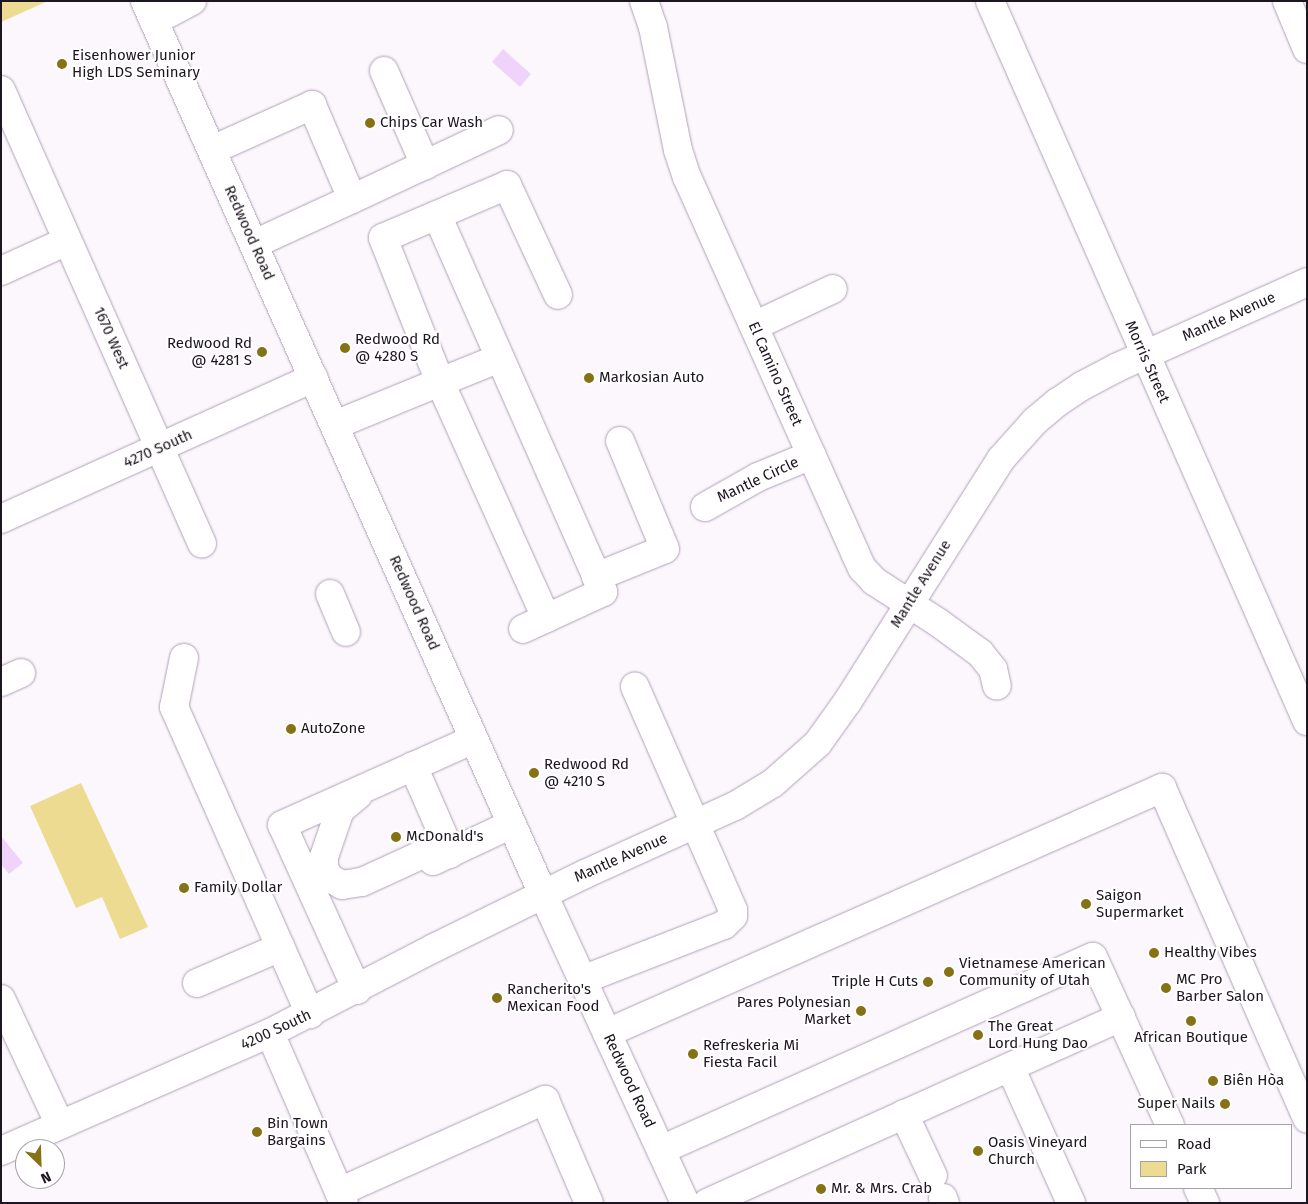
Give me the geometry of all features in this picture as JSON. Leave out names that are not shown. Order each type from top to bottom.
[{"type":"street","points":[[150,11],[192,1]]},
{"type":"street","name":"El Camino Street","points":[[644,1],[653,27],[681,159],[862,568],[874,581],[939,623],[980,654],[992,669],[997,686]]},
{"type":"street","name":"Morris Street","points":[[990,1],[1144,355],[1307,721]]},
{"type":"street","points":[[1287,1],[1305,38]]},
{"type":"street","name":"Redwood Road","points":[[150,11],[543,894],[685,1203]]},
{"type":"street","points":[[384,71],[425,165]]},
{"type":"street","name":"1670 West","points":[[1,90],[202,543]]},
{"type":"street","points":[[212,150],[312,106],[352,199]]},
{"type":"street","points":[[254,244],[499,130]]},
{"type":"street","points":[[437,215],[603,592],[534,624],[383,238],[507,185],[558,295]]},
{"type":"street","points":[[1,271],[68,241]]},
{"type":"street","name":"Mantle Avenue","points":[[543,894],[735,806],[773,783],[818,743],[848,700],[1001,459],[1035,421],[1058,402],[1082,386],[1144,355],[1307,282]]},
{"type":"street","points":[[754,326],[833,290]]},
{"type":"street","points":[[335,425],[500,358]]},
{"type":"street","name":"4270 South","points":[[1,519],[314,378]]},
{"type":"street","points":[[596,576],[665,549],[620,441]]},
{"type":"street","name":"Mantle Circle","points":[[705,507],[758,478],[812,455]]},
{"type":"street","points":[[330,594],[346,632]]},
{"type":"street","points":[[184,658],[174,707],[310,1014]]},
{"type":"street","points":[[582,980],[730,922],[733,916],[733,910],[635,687]]},
{"type":"street","points":[[357,990],[282,825],[474,739]]},
{"type":"street","points":[[413,766],[450,853]]},
{"type":"street","points":[[369,786],[340,810],[315,824],[305,843],[306,857],[320,876],[330,878],[342,885],[362,882],[434,849],[450,853]]},
{"type":"street","points":[[607,1033],[1162,788],[1307,1118]]},
{"type":"street","points":[[323,912],[512,824]]},
{"type":"street","name":"4200 South","points":[[1,1151],[270,1033],[543,894]]},
{"type":"street","points":[[197,983],[281,947]]},
{"type":"street","points":[[661,1150],[1093,957],[1170,1124]]},
{"type":"street","points":[[1,999],[60,1125]]},
{"type":"street","points":[[707,1203],[1121,1017]]},
{"type":"street","points":[[270,1033],[342,1197],[546,1100],[589,1203]]},
{"type":"street","points":[[1010,1067],[1071,1203]]},
{"type":"street","points":[[904,1114],[940,1192]]},
{"type":"street","points":[[1198,1189],[1205,1203]]},
{"type":"green space","points":[[1,1],[48,1],[1,22]]},
{"type":"green space","points":[[81,783],[148,927],[120,939],[102,897],[76,908],[30,806]]},
{"type":"shaded area","points":[[503,49],[531,74],[520,87],[492,62]]},
{"type":"shaded area","points":[[1,836],[23,863],[9,874],[1,864]]},
{"type":"place","name":"Eisenhower Junior High LDS Seminary","points":[[62,64]]},
{"type":"place","name":"Chips Car Wash","points":[[370,123]]},
{"type":"place","name":"Redwood Rd @ 4280 S","points":[[345,348]]},
{"type":"place","name":"Redwood Rd @ 4281 S","points":[[262,352]]},
{"type":"place","name":"Markosian Auto","points":[[589,378]]},
{"type":"place","name":"AutoZone","points":[[291,729]]},
{"type":"place","name":"Redwood Rd @ 4210 S","points":[[534,773]]},
{"type":"place","name":"McDonald's","points":[[396,837]]},
{"type":"place","name":"Family Dollar","points":[[184,888]]},
{"type":"place","name":"Saigon Supermarket","points":[[1086,904]]},
{"type":"place","name":"Healthy Vibes","points":[[1154,953]]},
{"type":"place","name":"Vietnamese American Community of Utah","points":[[949,972]]},
{"type":"place","name":"Triple H Cuts","points":[[928,982]]},
{"type":"place","name":"MC Pro Barber Salon","points":[[1166,988]]},
{"type":"place","name":"Rancherito's Mexican Food","points":[[497,998]]},
{"type":"place","name":"Pares Polynesian Market","points":[[861,1011]]},
{"type":"place","name":"African Boutique","points":[[1191,1021]]},
{"type":"place","name":"The Great Lord Hung Dao","points":[[978,1035]]},
{"type":"place","name":"Refreskeria Mi Fiesta Facil","points":[[693,1054]]},
{"type":"place","name":"Biên Hòa","points":[[1213,1081]]},
{"type":"place","name":"Super Nails","points":[[1225,1104]]},
{"type":"place","name":"Bin Town Bargains","points":[[257,1132]]},
{"type":"place","name":"Oasis Vineyard Church","points":[[978,1151]]},
{"type":"place","name":"Mr. & Mrs. Crab","points":[[821,1189]]}]
